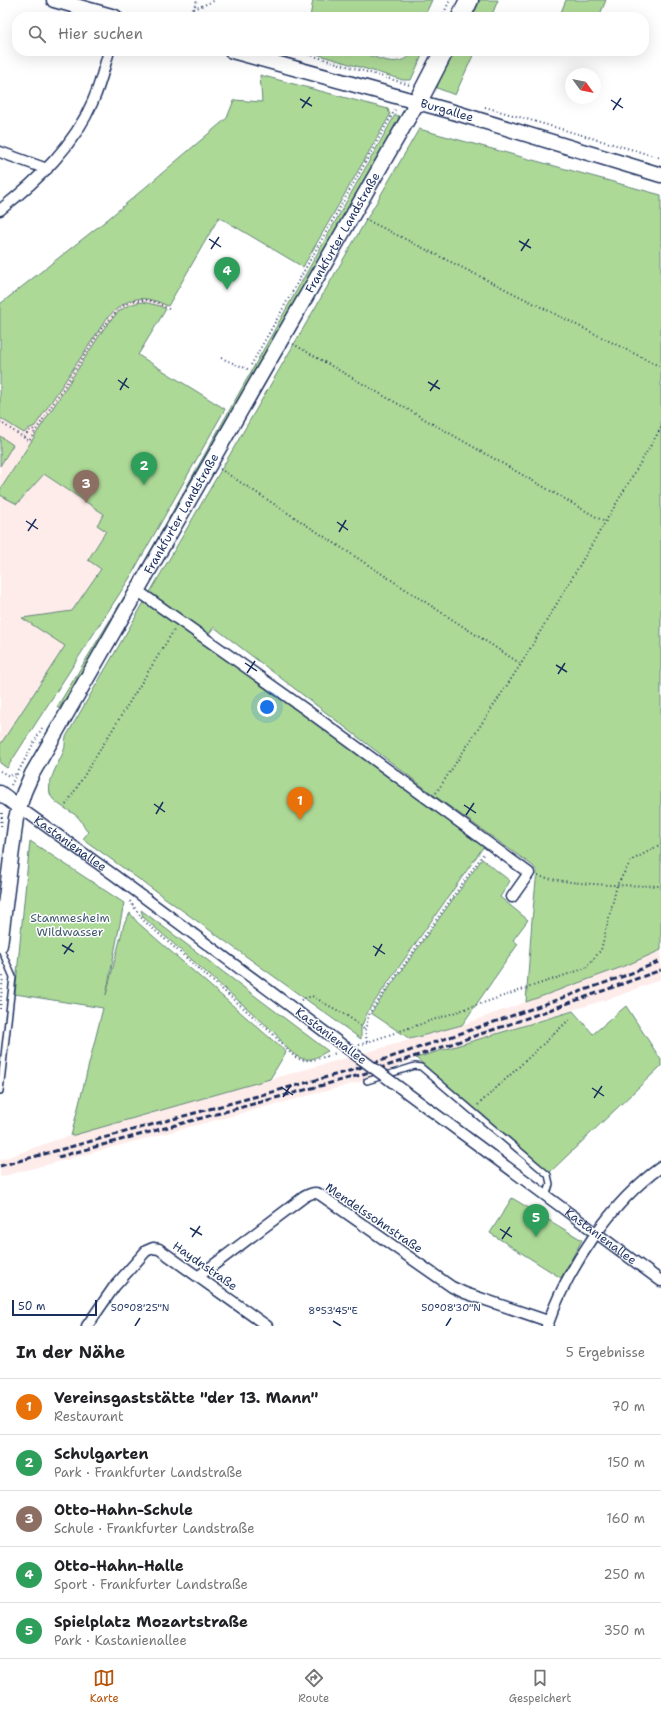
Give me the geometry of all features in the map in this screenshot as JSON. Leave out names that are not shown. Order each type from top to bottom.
[{"type":"highway","points":[[417,103],[441,56]]},
{"type":"main road","points":[[54,0],[97,12]]},
{"type":"main road","name":"Burgallee","points":[[250,56],[417,103],[661,175]]},
{"type":"main road","name":"Frankfurter Landstraße","points":[[2,949],[16,818],[32,774],[417,103]]},
{"type":"main road","name":"Kastanienallee","points":[[0,793],[19,807]]},
{"type":"street","points":[[0,210],[47,169],[64,150],[84,120],[97,92],[107,56]]},
{"type":"street","points":[[0,152],[47,169]]},
{"type":"street","points":[[138,591],[431,800],[529,873],[512,898]]},
{"type":"street","name":"Kastanienallee","points":[[19,807],[661,1281]]},
{"type":"street","points":[[547,1324],[573,1269],[596,1233],[643,1181],[661,1167]]},
{"type":"street","name":"Mendelssohnstraße","points":[[200,1276],[304,1197],[309,1194],[316,1193],[452,1287],[547,1324]]},
{"type":"street","name":"Haydnstraße","points":[[87,1326],[114,1287],[146,1251],[153,1248],[160,1249],[200,1276],[267,1326]]},
{"type":"lane","points":[[0,1091],[13,977],[2,949]]},
{"type":"lane","points":[[367,1081],[418,1066],[548,1175],[550,1184],[546,1197]]},
{"type":"path","points":[[192,12],[197,0]]},
{"type":"path","points":[[194,9],[216,0]]},
{"type":"path","points":[[451,12],[463,5]]},
{"type":"path","points":[[314,56],[411,85]]},
{"type":"path","points":[[482,106],[661,158]]},
{"type":"path","points":[[353,213],[661,367]]},
{"type":"path","points":[[0,422],[29,441],[102,328],[121,307],[132,301],[146,300],[158,303],[169,309]]},
{"type":"path","points":[[282,338],[605,522]]},
{"type":"path","points":[[221,358],[261,376]]},
{"type":"path","points":[[431,800],[522,664],[661,428]]},
{"type":"path","points":[[24,437],[30,430],[36,429]]},
{"type":"path","points":[[211,464],[522,664]]},
{"type":"path","points":[[66,805],[180,620]]},
{"type":"path","points":[[0,771],[9,776],[16,774]]},
{"type":"path","points":[[0,834],[3,807]]},
{"type":"path","points":[[367,1042],[365,1030],[370,1012],[490,844]]},
{"type":"path","points":[[353,1047],[586,968],[601,950],[616,885],[631,861],[661,844]]},
{"type":"path","points":[[529,873],[550,879],[616,885],[661,886]]},
{"type":"path","points":[[126,896],[143,920],[273,1034],[292,1056],[304,1062],[317,1060],[338,1052]]},
{"type":"path","points":[[0,1009],[2,949]]},
{"type":"path","points":[[290,1006],[312,996],[350,1017],[365,1030]]},
{"type":"path","points":[[471,1111],[571,1018]]},
{"type":"shaded area","points":[[155,179],[220,217],[138,355],[225,409],[129,579],[7,768],[0,763],[0,304],[108,219]]},
{"type":"shaded area","points":[[661,950],[661,979],[618,996],[416,1058],[368,1080],[0,1177],[0,1160],[53,1141],[462,1025],[625,966]]},
{"type":"green space","points":[[313,0],[432,0],[426,12],[311,12]]},
{"type":"green space","points":[[480,0],[498,0],[493,12],[473,12]]},
{"type":"green space","points":[[566,0],[606,0],[601,12],[561,12]]},
{"type":"green space","points":[[323,56],[371,56],[385,60],[400,61],[409,56],[422,56],[411,80],[403,80]]},
{"type":"green space","points":[[450,56],[473,56],[455,95],[437,88],[439,79]]},
{"type":"green space","points":[[260,75],[388,109],[390,115],[303,267],[219,217],[168,306],[150,299],[135,299],[121,305],[107,318],[35,426],[28,429],[24,433],[0,418],[0,304],[108,219],[227,118],[234,100],[262,102]]},
{"type":"green space","points":[[395,115],[399,116],[397,124],[134,589],[59,709],[57,707],[132,584]]},
{"type":"green space","points":[[419,129],[661,195],[661,950],[625,966],[526,1002],[537,871],[533,866],[439,799],[214,627],[206,638],[484,846],[368,1011],[361,1028],[361,1039],[83,839],[88,832],[81,821],[78,817],[53,799],[50,794],[50,788],[53,774],[64,750],[67,735]]},
{"type":"green space","points":[[143,302],[166,309],[138,355],[225,409],[129,579],[7,768],[0,763],[0,745],[65,646],[22,618],[72,611],[101,569],[88,560],[106,531],[97,525],[104,514],[44,474],[17,504],[0,495],[0,490],[103,330],[120,311],[130,305]]},
{"type":"green space","points":[[0,436],[13,445],[0,466]]},
{"type":"green space","name":"Stammesheim Wildwasser","points":[[30,841],[124,903],[106,995],[124,924],[130,913],[137,922],[286,1052],[270,1079],[71,1136],[103,1008],[15,994]]},
{"type":"green space","points":[[482,859],[510,881],[500,897],[528,920],[513,940],[518,944],[462,1025],[410,1039],[371,1013]]},
{"type":"green space","points":[[141,910],[328,1051],[311,1059],[300,1058],[295,1055],[285,1046],[274,1032],[143,917]]},
{"type":"green space","points":[[626,1006],[661,1060],[661,1066],[548,1174],[416,1058],[573,1011],[593,1034]]},
{"type":"green space","points":[[512,1198],[582,1240],[561,1278],[490,1233]]},
{"type":"railway","points":[[0,1166],[353,1070],[500,1020],[624,976],[661,961]]},
{"type":"railway","points":[[58,1157],[360,1075],[513,1023],[661,970]]},
{"type":"place","name":"Otto-Hahn-Halle","points":[[227,290]]},
{"type":"place","name":"Schulgarten","points":[[144,485]]},
{"type":"place","name":"Otto-Hahn-Schule","points":[[86,503]]},
{"type":"place","name":"Vereinsgaststätte \"der 13. Mann\"","points":[[300,820]]},
{"type":"place","name":"Spielplatz Mozartstraße","points":[[536,1237]]}]
